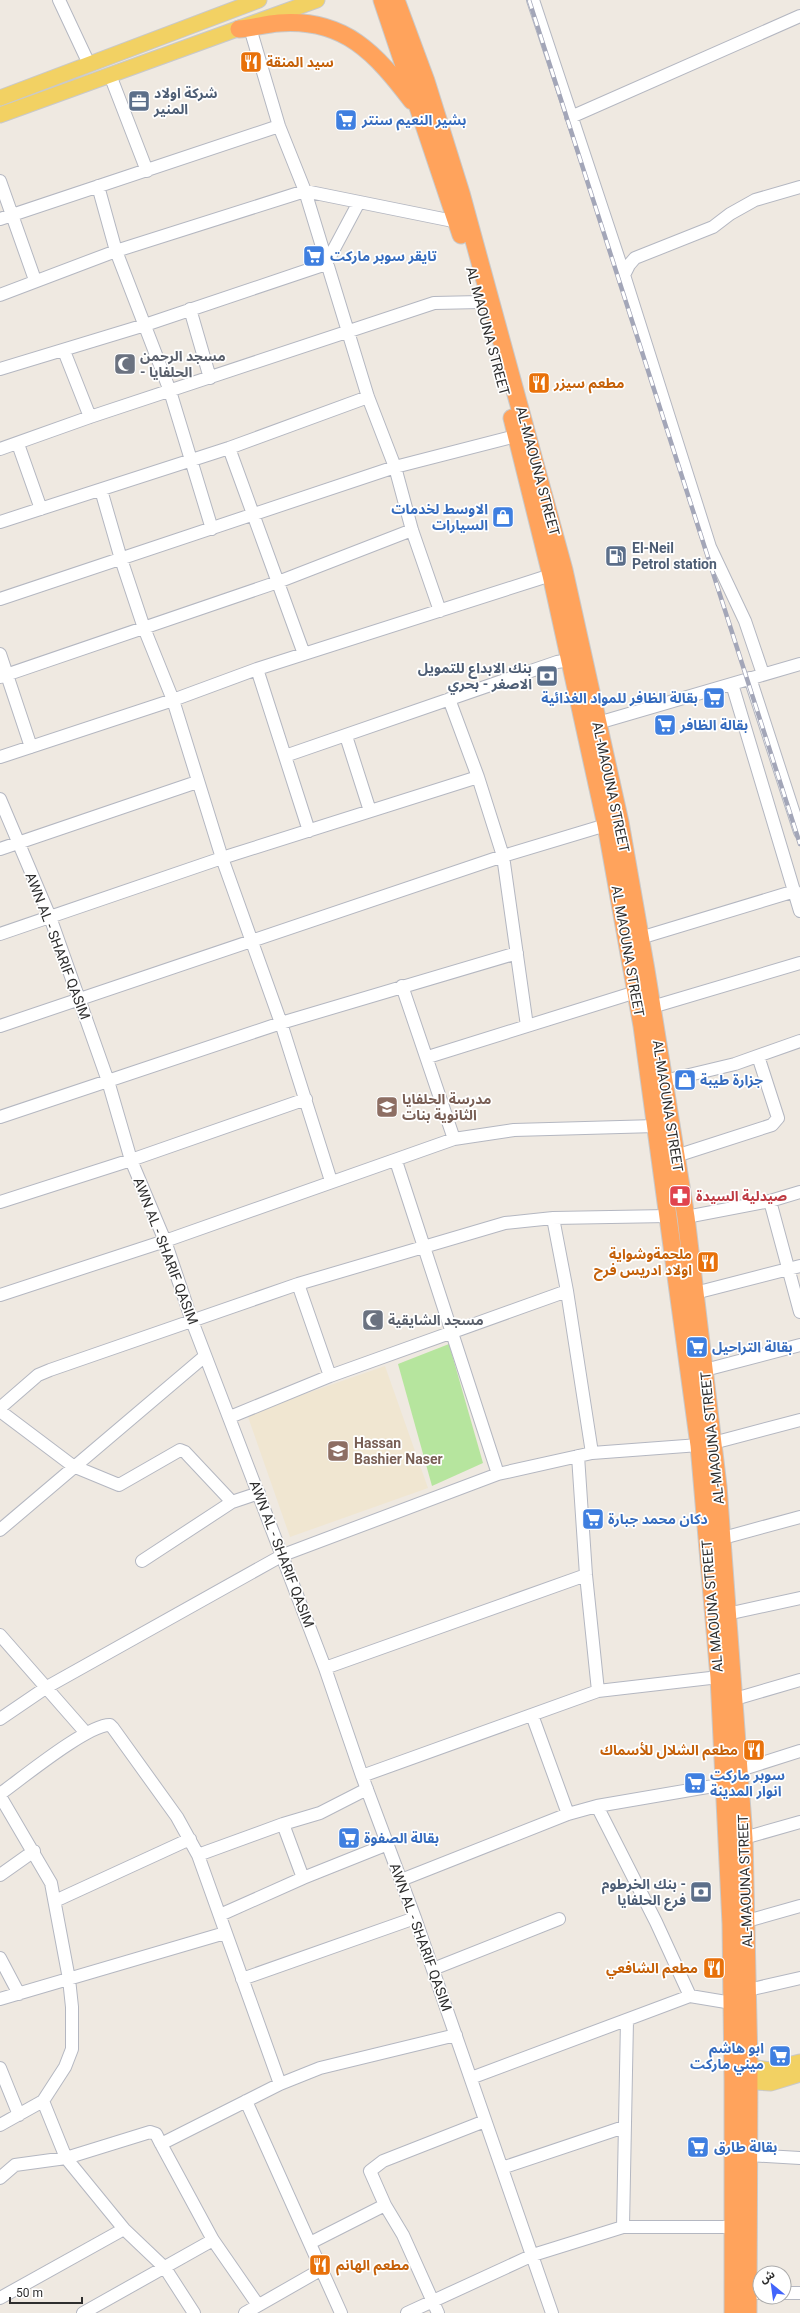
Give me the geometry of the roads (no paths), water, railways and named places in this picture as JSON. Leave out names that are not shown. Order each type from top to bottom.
[{"type":"highway","name":"AL MAOUNA STREET","points":[[382,0],[423,115],[458,222],[481,302],[516,436],[551,575],[570,660],[592,724],[606,825],[636,992],[668,1216],[706,1444],[725,1784],[732,2003],[741,2073],[732,2227],[732,2313]]},
{"type":"highway","name":"AL-MAOUNA STREET","points":[[396,0],[428,88],[495,312],[559,550],[592,724],[620,822],[686,1217],[705,1370],[706,1444],[723,1538],[727,1614],[740,1770],[744,1838],[748,1990],[741,2073],[749,2155],[754,2265]]},
{"type":"highway","points":[[241,29],[279,23],[307,24],[334,30],[358,41],[379,59],[423,115]]},
{"type":"highway","name":"AL-MAOUNA STREET","points":[[748,2313],[752,2301]]},
{"type":"main road","points":[[0,98],[260,0]]},
{"type":"main road","points":[[0,115],[241,29],[317,0]]},
{"type":"main road","points":[[225,12],[241,29]]},
{"type":"main road","points":[[741,2073],[769,2070],[800,2062]]},
{"type":"main road","points":[[741,2073],[771,2082],[800,2074]]},
{"type":"street","points":[[59,0],[89,64]]},
{"type":"street","points":[[533,0],[624,275],[710,547],[745,622],[763,674]]},
{"type":"street","points":[[571,117],[800,16]]},
{"type":"street","points":[[241,29],[253,45],[279,126],[305,191],[326,264],[349,331],[368,397],[395,467],[412,530],[440,611]]},
{"type":"street","points":[[110,75],[147,170]]},
{"type":"street","points":[[5,217],[279,126]]},
{"type":"street","points":[[0,181],[5,217],[35,280]]},
{"type":"street","points":[[98,186],[116,251],[170,391],[212,529]]},
{"type":"street","points":[[624,275],[629,265],[635,258],[713,227],[730,214],[755,200],[800,187]]},
{"type":"street","points":[[0,294],[116,251],[305,191],[458,222]]},
{"type":"street","points":[[0,369],[64,351],[145,325],[326,264],[359,202]]},
{"type":"street","points":[[0,449],[18,444],[90,417],[434,303],[481,302]]},
{"type":"street","points":[[190,309],[210,378]]},
{"type":"street","points":[[64,351],[90,417]]},
{"type":"street","points":[[0,522],[229,448],[368,397]]},
{"type":"street","points":[[0,599],[395,467],[516,436]]},
{"type":"street","points":[[18,444],[41,509]]},
{"type":"street","points":[[229,448],[304,654]]},
{"type":"street","points":[[101,490],[121,559],[144,628],[173,700],[197,782],[251,942],[281,1023],[331,1182]]},
{"type":"street","points":[[3,676],[278,582],[412,530]]},
{"type":"street","points":[[0,757],[173,700],[257,669],[551,575]]},
{"type":"street","points":[[0,654],[3,676],[31,747]]},
{"type":"street","points":[[285,756],[557,662],[570,660]]},
{"type":"street","points":[[592,724],[800,664]]},
{"type":"street","points":[[257,669],[309,831]]},
{"type":"street","points":[[750,678],[800,832]]},
{"type":"street","points":[[732,684],[800,911]]},
{"type":"street","points":[[449,699],[478,777],[503,856],[527,1026]]},
{"type":"street","points":[[346,736],[370,811]]},
{"type":"street","points":[[0,934],[222,858],[478,777]]},
{"type":"street","points":[[0,849],[197,782]]},
{"type":"street","name":"AWN AL - SHARIF QASIM","points":[[0,799],[50,918],[108,1081],[131,1160],[165,1241],[205,1356],[230,1417],[325,1668],[362,1776],[433,1969],[471,2078],[484,2121],[533,2255],[551,2313]]},
{"type":"street","points":[[0,1026],[503,856],[606,825]]},
{"type":"street","points":[[640,938],[794,891]]},
{"type":"street","points":[[0,1117],[281,1023],[516,953]]},
{"type":"street","points":[[652,1007],[800,963]]},
{"type":"street","points":[[402,986],[428,1057],[454,1139]]},
{"type":"street","points":[[428,1057],[636,992]]},
{"type":"street","points":[[664,1081],[735,1064],[800,1041]]},
{"type":"street","points":[[676,1156],[772,1125],[778,1118],[758,1056]]},
{"type":"street","points":[[0,1202],[131,1160],[306,1099]]},
{"type":"street","points":[[0,1296],[165,1241],[331,1182],[396,1161],[454,1139],[514,1130],[656,1126]]},
{"type":"street","points":[[396,1161],[422,1246],[498,1474]]},
{"type":"street","points":[[686,1217],[770,1201],[800,1192]]},
{"type":"street","points":[[770,1201],[800,1312]]},
{"type":"street","points":[[232,1502],[185,1452],[180,1450],[119,1485],[73,1466],[0,1409],[38,1375],[50,1370],[298,1284],[422,1246],[514,1221],[553,1218],[668,1216]]},
{"type":"street","points":[[553,1218],[567,1292],[592,1453]]},
{"type":"street","points":[[695,1293],[800,1266]]},
{"type":"street","points":[[298,1284],[330,1376]]},
{"type":"street","points":[[230,1417],[330,1376],[567,1292]]},
{"type":"street","points":[[705,1370],[800,1345]]},
{"type":"street","points":[[0,1530],[73,1466],[205,1356]]},
{"type":"street","points":[[0,1719],[47,1687],[283,1555],[498,1474],[592,1453],[706,1444],[800,1420]]},
{"type":"street","points":[[578,1456],[586,1575],[598,1691]]},
{"type":"street","points":[[142,1562],[232,1502],[259,1493]]},
{"type":"street","points":[[723,1538],[800,1517]]},
{"type":"street","points":[[325,1668],[586,1575]]},
{"type":"street","points":[[727,1614],[800,1598]]},
{"type":"street","points":[[0,1635],[86,1733]]},
{"type":"street","points":[[362,1776],[598,1691],[719,1677]]},
{"type":"street","points":[[735,1699],[800,1680]]},
{"type":"street","points":[[532,1716],[568,1814]]},
{"type":"street","points":[[0,2125],[43,2101],[65,2067],[72,2049],[72,2006],[69,1979],[55,1901],[50,1884],[34,1851],[0,1795],[86,1733],[104,1724],[110,1725],[114,1728],[163,1796],[190,1839],[220,1915],[225,1933],[280,2084]]},
{"type":"street","points":[[740,1770],[800,1751]]},
{"type":"street","points":[[401,1880],[568,1814],[597,1806],[725,1784]]},
{"type":"street","points":[[198,1856],[283,1824],[320,1813],[367,1789]]},
{"type":"street","points":[[597,1806],[656,1922],[690,1996]]},
{"type":"street","points":[[744,1838],[800,1822]]},
{"type":"street","points":[[283,1824],[303,1878]]},
{"type":"street","points":[[55,1901],[190,1839]]},
{"type":"street","points":[[220,1915],[303,1878],[388,1844]]},
{"type":"street","points":[[0,1875],[34,1851]]},
{"type":"street","points":[[747,1921],[800,1906]]},
{"type":"street","points":[[242,1979],[415,1918]]},
{"type":"street","points":[[433,1969],[560,1919]]},
{"type":"street","points":[[0,1999],[225,1933]]},
{"type":"street","points":[[0,1958],[19,1994]]},
{"type":"street","points":[[748,1990],[800,1978]]},
{"type":"street","points":[[471,2078],[690,1996],[732,2003]]},
{"type":"street","points":[[623,2227],[627,2020]]},
{"type":"street","points":[[161,2144],[280,2084],[335,2063],[456,2035]]},
{"type":"street","points":[[0,2068],[20,2114]]},
{"type":"street","points":[[43,2101],[66,2158],[124,2228],[164,2268],[194,2313]]},
{"type":"street","points":[[246,2101],[341,2313]]},
{"type":"street","points":[[438,2313],[403,2235],[385,2205],[370,2171],[383,2161],[484,2121]]},
{"type":"street","points":[[502,2168],[624,2127]]},
{"type":"street","points":[[0,2178],[15,2165],[66,2158],[150,2132],[156,2134],[213,2240],[258,2306]]},
{"type":"street","points":[[749,2155],[800,2158]]},
{"type":"street","points":[[310,2243],[385,2205]]},
{"type":"street","points":[[408,2313],[533,2255],[623,2227],[732,2227]]},
{"type":"street","points":[[0,2298],[124,2228]]},
{"type":"street","points":[[83,2313],[213,2240]]},
{"type":"street","points":[[245,2313],[322,2268]]},
{"type":"railway","points":[[529,0],[800,844]]},
{"type":"place","name":"سيد المنقة","points":[[251,62]]},
{"type":"place","name":"شركة اولاد المنير","points":[[139,101]]},
{"type":"place","name":"بشير النعيم سنتر","points":[[346,120]]},
{"type":"place","name":"تايقر سوبر ماركت","points":[[314,256]]},
{"type":"place","name":"مسجد الرحمن - الحلفايا","points":[[125,364]]},
{"type":"place","name":"مطعم سيزر","points":[[539,383]]},
{"type":"place","name":"الاوسط لخدمات السيارات","points":[[503,517]]},
{"type":"place","name":"El-Neil Petrol station","points":[[616,556]]},
{"type":"place","name":"بنك الابداع للتمويل الاصغر - بحري","points":[[547,676]]},
{"type":"place","name":"بقالة الظافر للمواد الغذائية","points":[[714,698]]},
{"type":"place","name":"بقالة الظافر","points":[[665,725]]},
{"type":"place","name":"جزارة طيبة","points":[[685,1080]]},
{"type":"place","name":"مدرسة الحلفايا الثانوية بنات","points":[[387,1107]]},
{"type":"place","name":"صيدلية السيدة","points":[[680,1196]]},
{"type":"place","name":"ملحمةوشواية اولاد ادريس فرح","points":[[708,1262]]},
{"type":"place","name":"مسجد الشايقية","points":[[373,1320]]},
{"type":"place","name":"بقالة التراحيل","points":[[697,1347]]},
{"type":"place","name":"Hassan Bashier Naser","points":[[338,1451]]},
{"type":"place","name":"دكان محمد جبارة","points":[[593,1519]]},
{"type":"place","name":"مطعم الشلال للأسماك","points":[[754,1750]]},
{"type":"place","name":"سوبر ماركت انوار المدينة","points":[[695,1783]]},
{"type":"place","name":"بقالة الصفوة","points":[[349,1838]]},
{"type":"place","name":"بنك الخرطوم - فرع الحلفايا","points":[[701,1892]]},
{"type":"place","name":"مطعم الشافعي","points":[[714,1968]]},
{"type":"place","name":"ابو هاشم ميني ماركت","points":[[780,2056]]},
{"type":"place","name":"بقالة طارق","points":[[698,2147]]},
{"type":"place","name":"مطعم الهانم","points":[[320,2265]]}]
